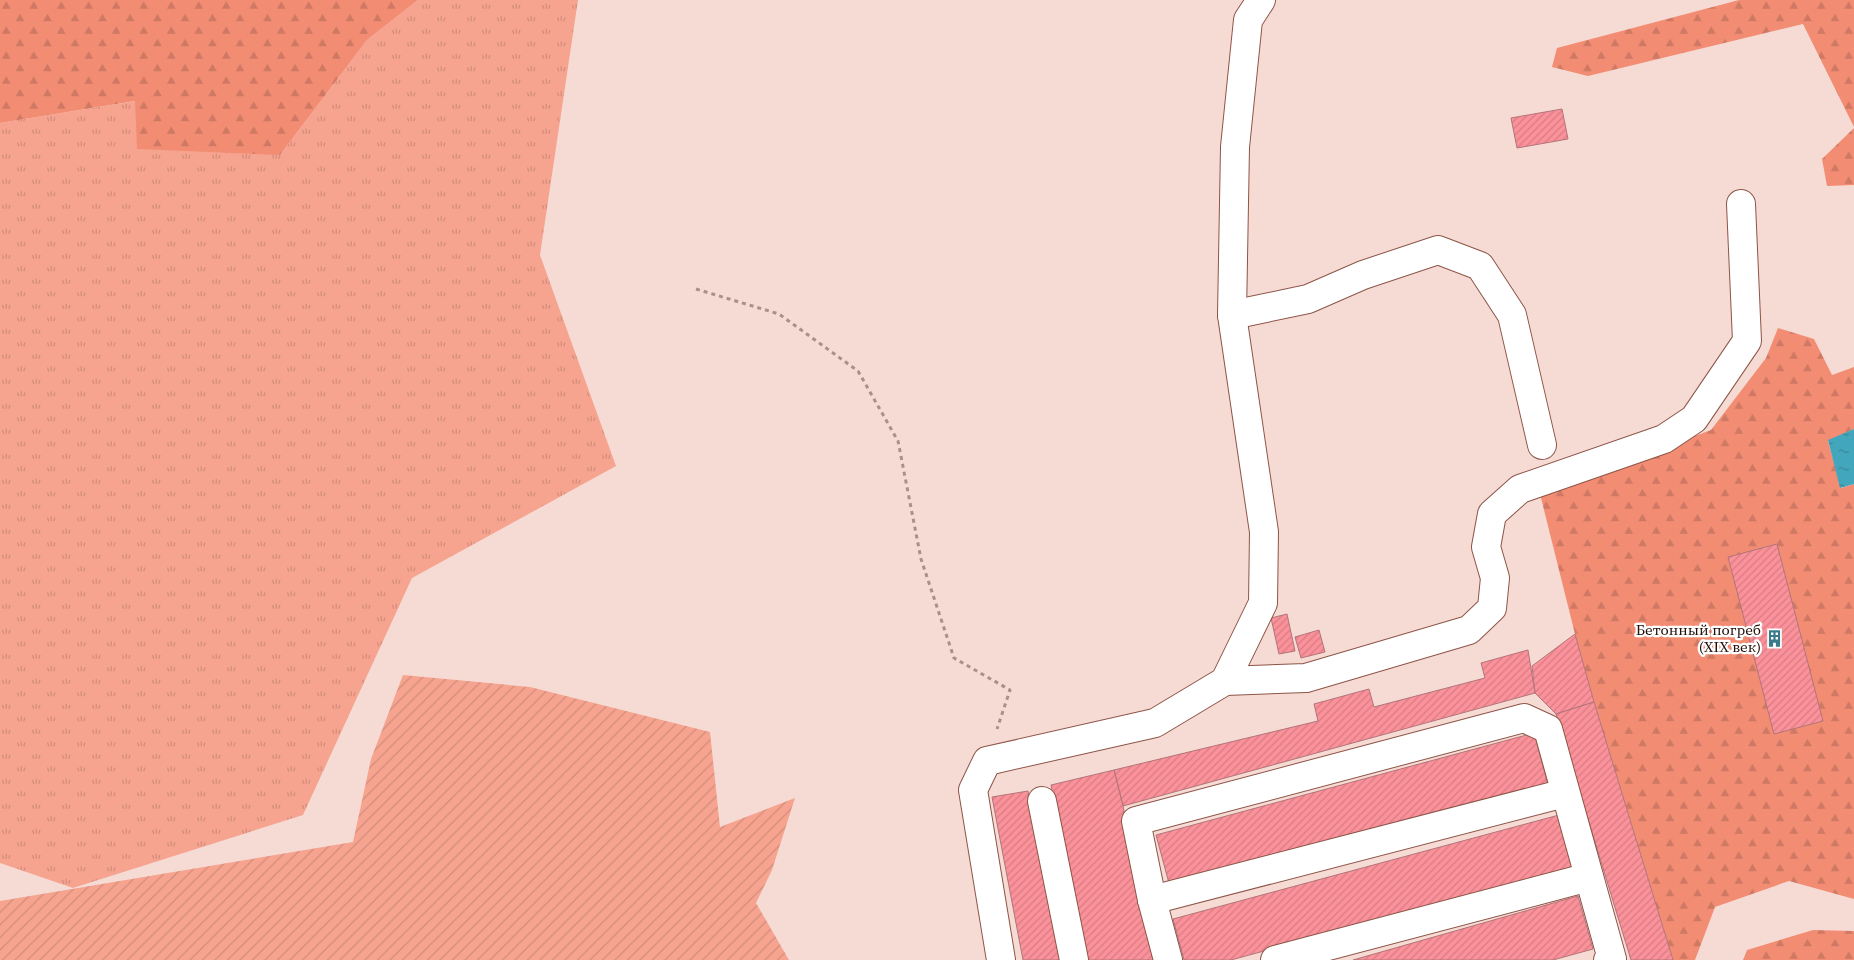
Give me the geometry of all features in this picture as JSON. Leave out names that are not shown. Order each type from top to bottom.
[{"type":"street","points":[[1225,681],[1262,603],[1263,522],[1232,315],[1235,147],[1248,20],[1261,0]]},
{"type":"street","points":[[1001,960],[973,790],[987,761],[1155,723],[1225,681],[1306,678],[1470,630],[1492,608],[1495,578],[1486,547],[1492,514],[1520,489],[1664,439],[1694,419],[1747,340],[1741,204]]},
{"type":"street","points":[[1232,315],[1308,299],[1363,275],[1438,250],[1480,266],[1512,315],[1542,445]]},
{"type":"street","points":[[1168,960],[1152,900],[1136,821],[1524,718],[1548,729],[1612,959],[1608,960]]},
{"type":"street","points":[[1152,900],[1566,793]]},
{"type":"street","points":[[1042,801],[1074,960]]},
{"type":"street","points":[[1275,960],[1589,877]]},
{"type":"path","points":[[696,289],[779,314],[858,370],[898,441],[921,559],[954,658],[1010,690],[987,761]]},
{"type":"green space","points":[[0,0],[418,0],[367,40],[280,155],[137,149],[135,101],[0,123]]},
{"type":"green space","points":[[418,0],[578,0],[540,255],[616,466],[412,578],[303,815],[73,888],[0,863],[0,123],[136,101],[280,155],[367,40]]},
{"type":"green space","points":[[1739,0],[1854,0],[1854,127],[1803,24],[1588,76],[1552,67],[1557,48]]},
{"type":"green space","points":[[1854,128],[1854,185],[1827,186],[1822,159]]},
{"type":"green space","points":[[1778,328],[1814,339],[1832,375],[1854,367],[1854,429],[1828,441],[1841,488],[1854,484],[1854,899],[1789,881],[1715,907],[1695,960],[1673,960],[1594,702],[1540,494],[1711,430],[1766,358]]},
{"type":"green space","points":[[403,675],[530,687],[710,732],[720,827],[795,798],[772,870],[756,903],[789,960],[0,960],[0,901],[353,842],[371,759]]},
{"type":"green space","points":[[1813,930],[1854,931],[1854,960],[1743,960],[1747,950]]},
{"type":"water","points":[[1854,429],[1854,484],[1840,488],[1828,440]]},
{"type":"building","points":[[1562,109],[1568,139],[1517,148],[1511,118]]},
{"type":"building","name":"Бетонный погреб (ХIX век)","points":[[1777,544],[1823,721],[1774,734],[1728,557]]},
{"type":"building","points":[[1287,614],[1295,651],[1279,654],[1271,618]]},
{"type":"building","points":[[1319,630],[1325,652],[1301,658],[1295,637]]},
{"type":"building","points":[[1575,634],[1594,702],[1556,714],[1535,693],[1532,666]]},
{"type":"building","points":[[1528,650],[1535,693],[1123,806],[1114,770],[1318,721],[1314,704],[1369,689],[1374,707],[1485,678],[1481,663]]},
{"type":"building","points":[[1594,702],[1673,960],[1631,960],[1556,714]]},
{"type":"building","points":[[1534,733],[1548,785],[1170,887],[1156,835]]},
{"type":"building","points":[[1114,770],[1123,806],[1153,960],[1088,960],[1051,785]]},
{"type":"building","points":[[1028,791],[1060,960],[1023,960],[992,797]]},
{"type":"building","points":[[1559,815],[1573,867],[1231,960],[1184,960],[1173,919]]},
{"type":"building","points":[[1578,896],[1593,949],[1553,960],[1353,960]]},
{"type":"place","name":"Бетонный погреб (ХIX век)","points":[[1775,639]]}]
